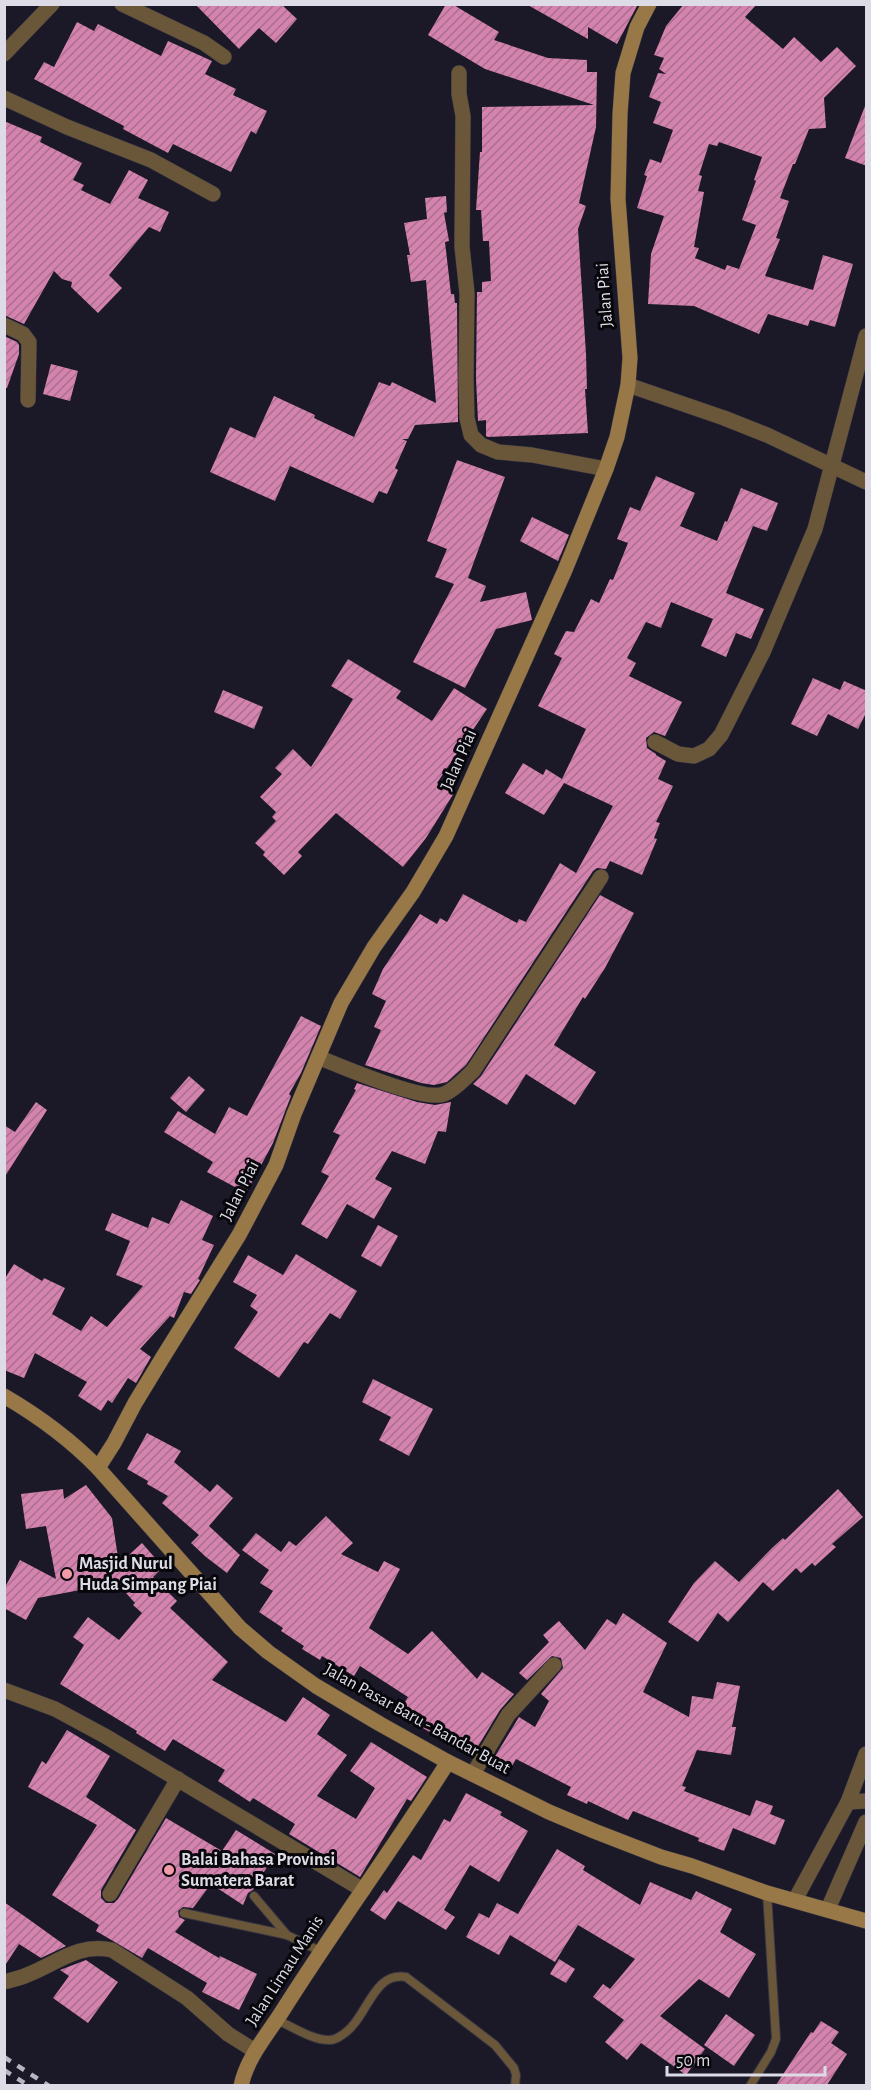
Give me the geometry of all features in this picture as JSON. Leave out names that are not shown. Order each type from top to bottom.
[{"type":"street","points":[[4,54],[52,4]]},
{"type":"street","points":[[122,4],[204,43],[224,57]]},
{"type":"street","name":"Jalan Piai","points":[[98,1468],[258,1201],[276,1165],[341,1003],[374,947],[412,892],[446,836],[560,580],[606,469],[617,437],[628,385],[630,358],[618,199],[623,73],[637,27],[649,4]]},
{"type":"street","points":[[459,73],[462,116],[462,247],[467,293],[467,418],[471,435],[481,445],[498,452],[532,455],[606,469]]},
{"type":"street","points":[[4,98],[67,127],[151,160],[213,194]]},
{"type":"street","points":[[4,325],[23,334],[29,342],[28,400]]},
{"type":"street","points":[[655,742],[678,754],[694,756],[709,749],[721,735],[763,652],[815,529],[867,336]]},
{"type":"street","points":[[628,385],[756,430],[867,482]]},
{"type":"street","points":[[318,1058],[396,1086],[434,1095],[444,1094],[473,1071],[601,877]]},
{"type":"street","name":"Jalan Pasar Baru - Bandar Buat","points":[[4,1396],[39,1417],[73,1442],[240,1628],[268,1652],[324,1691],[448,1762],[594,1831],[661,1857],[767,1893],[867,1921]]},
{"type":"street","points":[[473,1774],[508,1715],[554,1665]]},
{"type":"street","points":[[4,1690],[55,1709],[105,1736],[363,1890]]},
{"type":"street","points":[[795,1900],[848,1802],[867,1754]]},
{"type":"street","name":"Jalan Limau Manis","points":[[241,2085],[243,2075],[255,2051],[448,1762]]},
{"type":"street","points":[[110,1894],[178,1779]]},
{"type":"street","points":[[848,1802],[867,1801]]},
{"type":"street","points":[[828,1909],[867,1822]]},
{"type":"street","points":[[4,1982],[27,1975],[85,1948],[98,1947],[112,1950],[187,1998],[228,2034],[255,2051]]},
{"type":"lane","points":[[750,2085],[771,2052],[776,2039],[767,1893]]},
{"type":"lane","points":[[254,1896],[287,1935]]},
{"type":"lane","points":[[184,1913],[287,1935],[320,1951]]},
{"type":"lane","points":[[277,2020],[315,2037],[337,2039],[357,2023],[383,1981],[398,1976],[406,1977],[495,2045],[514,2068],[515,2085]]},
{"type":"building","points":[[195,4],[281,4],[297,19],[276,43],[259,28],[239,49]]},
{"type":"building","points":[[446,4],[452,4],[499,32],[494,40],[548,58],[587,60],[587,72],[597,72],[596,127],[579,203],[586,206],[578,229],[586,354],[587,389],[585,389],[588,433],[488,437],[486,436],[486,420],[478,421],[477,292],[482,292],[482,282],[491,281],[489,241],[483,241],[481,210],[476,210],[480,152],[482,152],[482,107],[594,105],[485,69],[428,35]]},
{"type":"building","points":[[526,4],[638,4],[617,44],[588,27],[588,39]]},
{"type":"building","points":[[684,4],[757,4],[745,17],[783,49],[794,37],[821,62],[837,47],[856,66],[824,98],[826,128],[809,129],[795,164],[793,164],[780,198],[789,201],[776,238],[780,239],[765,276],[813,290],[823,255],[853,264],[835,327],[810,320],[808,326],[768,314],[759,334],[694,306],[648,304],[651,254],[664,216],[637,208],[650,159],[661,163],[673,130],[653,123],[661,102],[649,97],[658,73],[666,74],[659,69],[664,58],[654,55],[666,26]],"holes":[[[719,142],[762,157],[742,220],[756,225],[739,269],[727,265],[725,270],[695,258],[699,248],[694,247],[704,192],[698,191],[702,176],[699,175],[709,144],[717,146]]]},
{"type":"building","points":[[77,22],[94,31],[98,24],[161,56],[168,41],[212,61],[205,74],[236,89],[233,95],[267,111],[256,134],[251,131],[231,172],[173,144],[168,153],[123,129],[124,126],[34,79],[44,62],[54,67]]},
{"type":"building","points":[[865,106],[867,106],[867,166],[845,158]]},
{"type":"building","points":[[4,121],[42,137],[40,142],[82,163],[73,180],[84,185],[81,190],[110,204],[129,170],[148,180],[138,198],[169,212],[160,232],[149,227],[109,275],[122,288],[98,313],[71,287],[72,282],[62,279],[54,271],[24,324],[4,315]]},
{"type":"building","points":[[446,196],[447,212],[444,213],[449,241],[445,242],[451,294],[454,294],[455,303],[457,303],[458,422],[415,425],[408,439],[402,439],[407,441],[395,468],[398,470],[387,494],[379,491],[373,503],[290,466],[275,501],[210,472],[230,427],[255,438],[274,396],[354,437],[379,382],[390,386],[392,382],[436,403],[426,280],[411,282],[407,255],[410,255],[404,223],[427,219],[425,198]]},
{"type":"building","points":[[4,336],[19,345],[19,354],[7,388],[4,388]]},
{"type":"building","points":[[51,364],[78,371],[70,401],[43,394]]},
{"type":"building","points":[[457,460],[505,477],[468,578],[486,586],[480,602],[526,592],[532,620],[496,629],[465,688],[413,662],[454,584],[435,577],[447,549],[427,541]]},
{"type":"building","points":[[656,476],[695,493],[680,526],[717,541],[741,488],[778,503],[767,531],[753,526],[726,593],[764,609],[751,639],[736,633],[726,657],[701,646],[713,619],[671,602],[661,628],[646,622],[627,658],[636,663],[629,676],[682,702],[665,736],[654,732],[646,738],[647,748],[666,761],[658,779],[673,786],[656,822],[660,823],[654,838],[657,839],[642,875],[610,861],[606,869],[597,868],[593,871],[466,1065],[447,1082],[434,1085],[421,1083],[365,1065],[381,1030],[374,1027],[386,1001],[372,994],[383,969],[420,914],[437,924],[440,918],[447,922],[463,894],[517,923],[519,919],[526,922],[560,863],[576,873],[613,806],[564,783],[544,815],[505,793],[523,763],[543,775],[546,769],[562,779],[586,729],[538,706],[562,658],[554,654],[566,631],[574,632],[591,599],[599,603],[610,579],[613,580],[628,543],[617,539],[630,507],[640,511]]},
{"type":"building","points":[[532,517],[569,535],[558,561],[520,541]]},
{"type":"building","points":[[348,659],[401,691],[396,698],[432,721],[454,688],[487,709],[437,783],[454,793],[426,838],[403,867],[336,813],[298,852],[302,856],[284,875],[263,855],[265,852],[255,843],[276,821],[272,817],[276,812],[260,797],[282,774],[275,768],[293,749],[311,767],[327,742],[353,699],[331,686]]},
{"type":"building","points":[[813,678],[840,690],[844,681],[867,691],[867,711],[858,729],[828,714],[817,736],[791,724]]},
{"type":"building","points":[[223,690],[263,707],[254,729],[214,712]]},
{"type":"building","points":[[600,895],[634,913],[605,968],[585,999],[583,997],[554,1045],[596,1072],[575,1105],[526,1074],[507,1105],[473,1084],[481,1076]]},
{"type":"building","points":[[301,1016],[321,1026],[301,1073],[289,1094],[291,1096],[273,1143],[246,1193],[207,1172],[213,1162],[164,1132],[178,1111],[215,1134],[229,1107],[247,1116]]},
{"type":"building","points":[[189,1076],[205,1090],[186,1112],[170,1098]]},
{"type":"building","points":[[357,1083],[417,1102],[435,1105],[451,1102],[446,1132],[438,1131],[425,1164],[392,1151],[375,1179],[392,1188],[374,1219],[347,1204],[327,1239],[301,1224],[329,1176],[321,1172],[340,1135],[333,1132],[356,1090],[354,1089]]},
{"type":"building","points":[[36,1102],[47,1110],[4,1178],[4,1125],[15,1132]]},
{"type":"building","points":[[181,1200],[213,1216],[202,1240],[214,1245],[198,1279],[200,1280],[191,1294],[184,1292],[174,1318],[170,1316],[140,1349],[151,1357],[136,1383],[128,1378],[112,1403],[108,1400],[101,1411],[78,1396],[87,1382],[35,1353],[24,1378],[4,1370],[4,1280],[14,1264],[42,1281],[44,1278],[65,1288],[52,1314],[81,1331],[91,1316],[107,1327],[143,1286],[116,1275],[130,1241],[105,1230],[112,1213],[148,1228],[152,1217],[169,1224]]},
{"type":"building","points":[[378,1225],[398,1236],[381,1267],[361,1256]]},
{"type":"building","points":[[296,1254],[357,1291],[340,1319],[330,1313],[308,1344],[304,1342],[279,1378],[234,1348],[258,1312],[250,1306],[257,1295],[233,1282],[248,1255],[283,1275]]},
{"type":"building","points":[[373,1379],[433,1409],[409,1456],[379,1440],[391,1417],[362,1402]]},
{"type":"building","points":[[147,1433],[181,1451],[174,1462],[210,1492],[217,1484],[233,1498],[209,1526],[240,1555],[227,1573],[191,1543],[199,1535],[162,1503],[168,1496],[127,1469]]},
{"type":"building","points":[[86,1485],[112,1518],[119,1564],[142,1543],[163,1567],[153,1577],[177,1601],[170,1608],[228,1662],[212,1680],[286,1722],[303,1697],[330,1715],[317,1734],[347,1755],[317,1796],[356,1819],[375,1788],[350,1771],[371,1742],[427,1777],[411,1801],[407,1799],[360,1877],[289,1834],[295,1824],[253,1798],[250,1802],[218,1781],[225,1770],[173,1739],[165,1751],[60,1684],[84,1645],[73,1637],[88,1617],[119,1640],[142,1613],[117,1583],[38,1598],[26,1620],[4,1608],[4,1589],[20,1560],[56,1579],[46,1526],[26,1529],[21,1494],[63,1489],[64,1499]]},
{"type":"building","points":[[838,1489],[863,1517],[832,1544],[836,1547],[815,1566],[812,1563],[801,1573],[796,1568],[773,1591],[763,1582],[728,1622],[718,1613],[698,1642],[668,1622],[694,1583],[715,1561],[739,1582],[772,1548],[783,1538],[785,1540]]},
{"type":"building","points":[[326,1516],[353,1543],[341,1554],[378,1572],[384,1561],[400,1569],[369,1628],[408,1654],[432,1631],[477,1679],[482,1672],[514,1694],[500,1710],[477,1748],[475,1746],[469,1755],[398,1713],[408,1697],[360,1666],[354,1676],[322,1656],[320,1660],[302,1649],[304,1646],[281,1631],[283,1628],[259,1612],[273,1591],[260,1583],[269,1570],[242,1550],[256,1533],[281,1552],[289,1541],[296,1546]]},
{"type":"building","points":[[623,1613],[667,1643],[643,1692],[689,1717],[692,1696],[713,1699],[717,1682],[740,1686],[732,1727],[736,1727],[731,1755],[697,1750],[682,1786],[686,1787],[684,1791],[750,1816],[756,1800],[773,1806],[770,1814],[785,1820],[775,1845],[733,1828],[724,1851],[698,1841],[699,1838],[633,1811],[628,1820],[588,1801],[587,1804],[567,1795],[571,1787],[516,1759],[511,1768],[494,1758],[519,1717],[535,1727],[549,1701],[541,1694],[563,1668],[561,1658],[552,1656],[527,1680],[519,1673],[549,1642],[543,1635],[559,1621],[585,1650],[607,1619],[616,1625]]},
{"type":"building","points":[[67,1730],[110,1756],[86,1797],[136,1830],[101,1890],[101,1898],[106,1903],[114,1903],[118,1899],[166,1818],[222,1851],[236,1830],[275,1854],[253,1890],[248,1893],[243,1905],[211,1884],[193,1908],[183,1907],[178,1911],[179,1917],[185,1920],[175,1932],[219,1958],[220,1956],[257,1974],[239,2010],[202,1992],[207,1983],[148,1948],[142,1958],[96,1931],[99,1925],[52,1895],[97,1825],[28,1787],[42,1761],[46,1764]]},
{"type":"building","points":[[466,1793],[502,1812],[500,1815],[528,1831],[499,1882],[470,1865],[444,1910],[455,1917],[446,1930],[398,1901],[385,1920],[370,1910],[384,1890],[387,1893],[413,1855],[421,1860],[444,1819],[450,1822]]},
{"type":"building","points":[[557,1849],[585,1866],[583,1870],[640,1905],[650,1882],[691,1900],[696,1891],[732,1909],[720,1932],[756,1954],[729,1998],[699,1979],[660,2016],[705,2049],[686,2075],[641,2043],[627,2060],[605,2042],[624,2020],[593,1997],[603,1984],[610,1989],[635,1959],[578,1925],[555,1962],[510,1935],[499,1955],[466,1937],[479,1913],[489,1918],[497,1903],[518,1914]]},
{"type":"building","points":[[4,1902],[66,1946],[41,1958],[19,1944],[4,1967]]},
{"type":"building","points":[[559,1959],[575,1969],[566,1983],[550,1974]]},
{"type":"building","points":[[86,1960],[118,1982],[88,2023],[53,1998],[69,1976],[60,1970]]},
{"type":"building","points":[[726,2014],[755,2035],[734,2066],[704,2045]]},
{"type":"building","points":[[821,2021],[839,2032],[831,2043],[847,2054],[827,2085],[776,2085],[811,2032],[813,2033]]},
{"type":"railway","points":[[4,2057],[49,2086]]},
{"type":"railway","points":[[4,2070],[29,2086]]},
{"type":"place","name":"Masjid Nurul Huda Simpang Piai","points":[[67,1574]]},
{"type":"place","name":"Balai Bahasa Provinsi Sumatera Barat","points":[[169,1870]]}]
